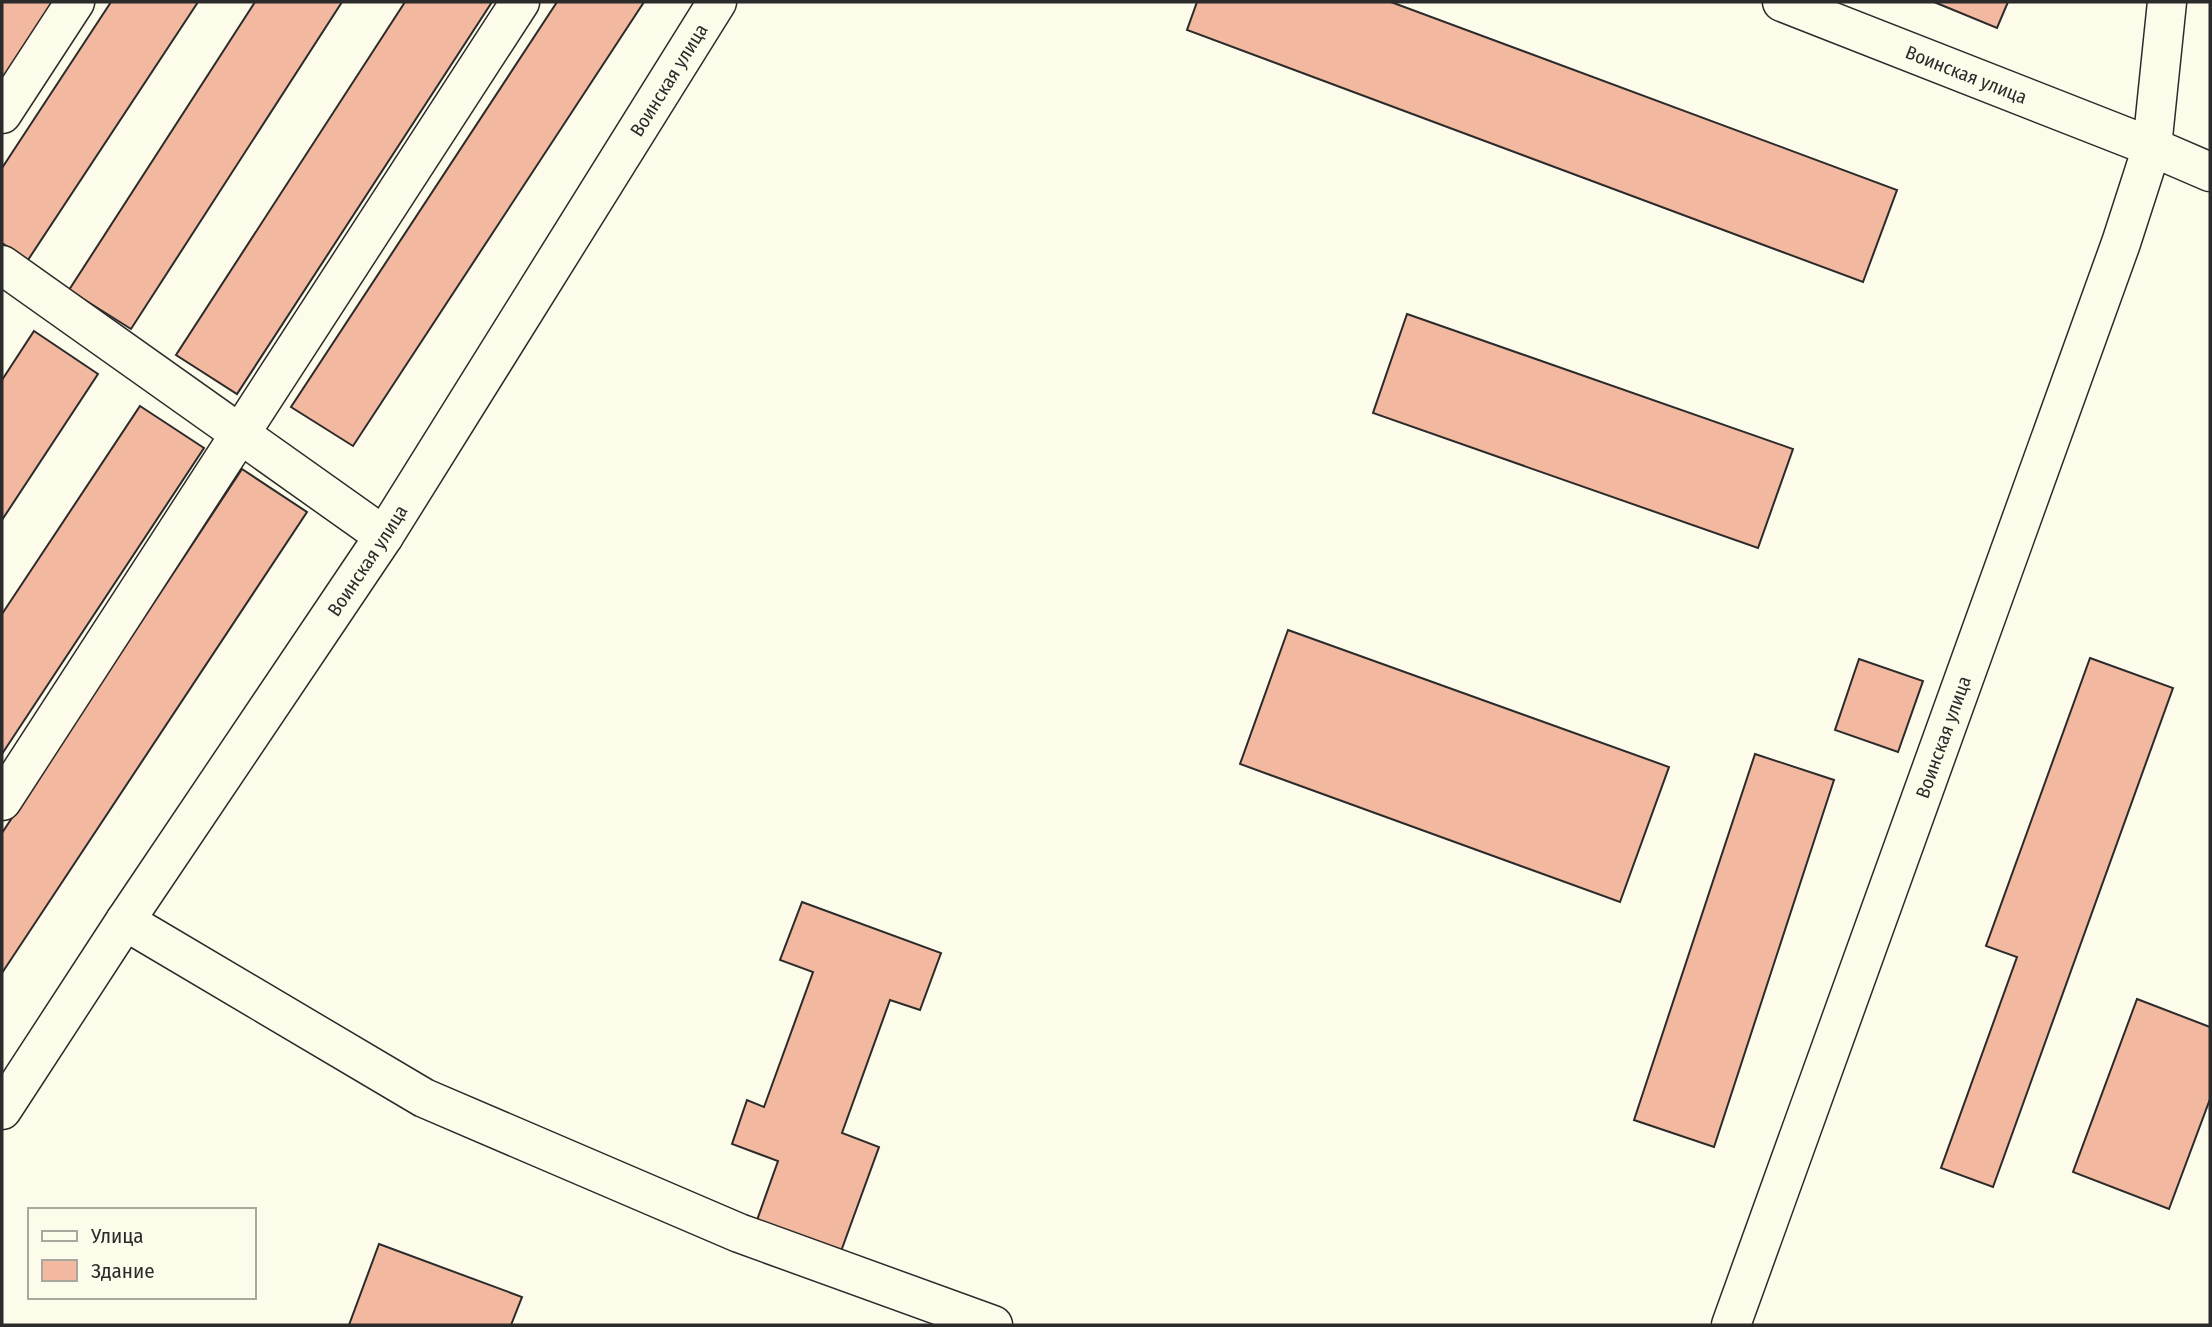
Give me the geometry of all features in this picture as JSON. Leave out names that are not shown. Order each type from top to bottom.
[{"type":"street","points":[[2,114],[75,2]]},
{"type":"street","points":[[2,801],[520,2]]},
{"type":"street","name":"Воинская улица","points":[[2,1110],[125,921],[384,536],[717,2]]},
{"type":"street","name":"Воинская улица","points":[[1782,2],[2152,147]]},
{"type":"street","name":"Воинская улица","points":[[1731,1325],[2121,243],[2152,147],[2167,2]]},
{"type":"street","points":[[2152,147],[2210,172]]},
{"type":"street","points":[[2,265],[384,536]]},
{"type":"street","points":[[125,921],[424,1098],[739,1233],[993,1325]]},
{"type":"building","points":[[2,2],[53,2],[2,79]]},
{"type":"building","points":[[111,2],[198,2],[28,260],[2,243],[2,168]]},
{"type":"building","points":[[255,2],[342,2],[131,329],[69,290]]},
{"type":"building","points":[[405,2],[492,2],[237,394],[176,355]]},
{"type":"building","points":[[557,2],[644,2],[353,446],[291,407]]},
{"type":"building","points":[[1197,2],[1391,2],[1897,190],[1863,282],[1187,30]]},
{"type":"building","points":[[1934,2],[2008,2],[1997,28]]},
{"type":"building","points":[[1407,314],[1793,449],[1758,548],[1373,413]]},
{"type":"building","points":[[34,331],[98,374],[2,520],[2,380]]},
{"type":"building","points":[[140,406],[204,448],[2,754],[2,614]]},
{"type":"building","points":[[242,469],[307,512],[2,973],[2,833]]},
{"type":"building","points":[[1288,630],[1669,767],[1620,902],[1240,764]]},
{"type":"building","points":[[2090,658],[2173,688],[1993,1187],[1941,1168],[2017,957],[1986,946]]},
{"type":"building","points":[[1859,659],[1923,681],[1898,752],[1835,730]]},
{"type":"building","points":[[1755,754],[1834,780],[1714,1147],[1634,1120]]},
{"type":"building","points":[[802,902],[941,953],[920,1010],[890,1000],[842,1133],[879,1147],[840,1254],[756,1223],[778,1161],[732,1144],[747,1100],[764,1107],[813,972],[780,960]]},
{"type":"building","points":[[2137,999],[2210,1027],[2210,1099],[2169,1209],[2073,1172]]},
{"type":"building","points":[[379,1244],[522,1297],[511,1325],[349,1325]]}]
